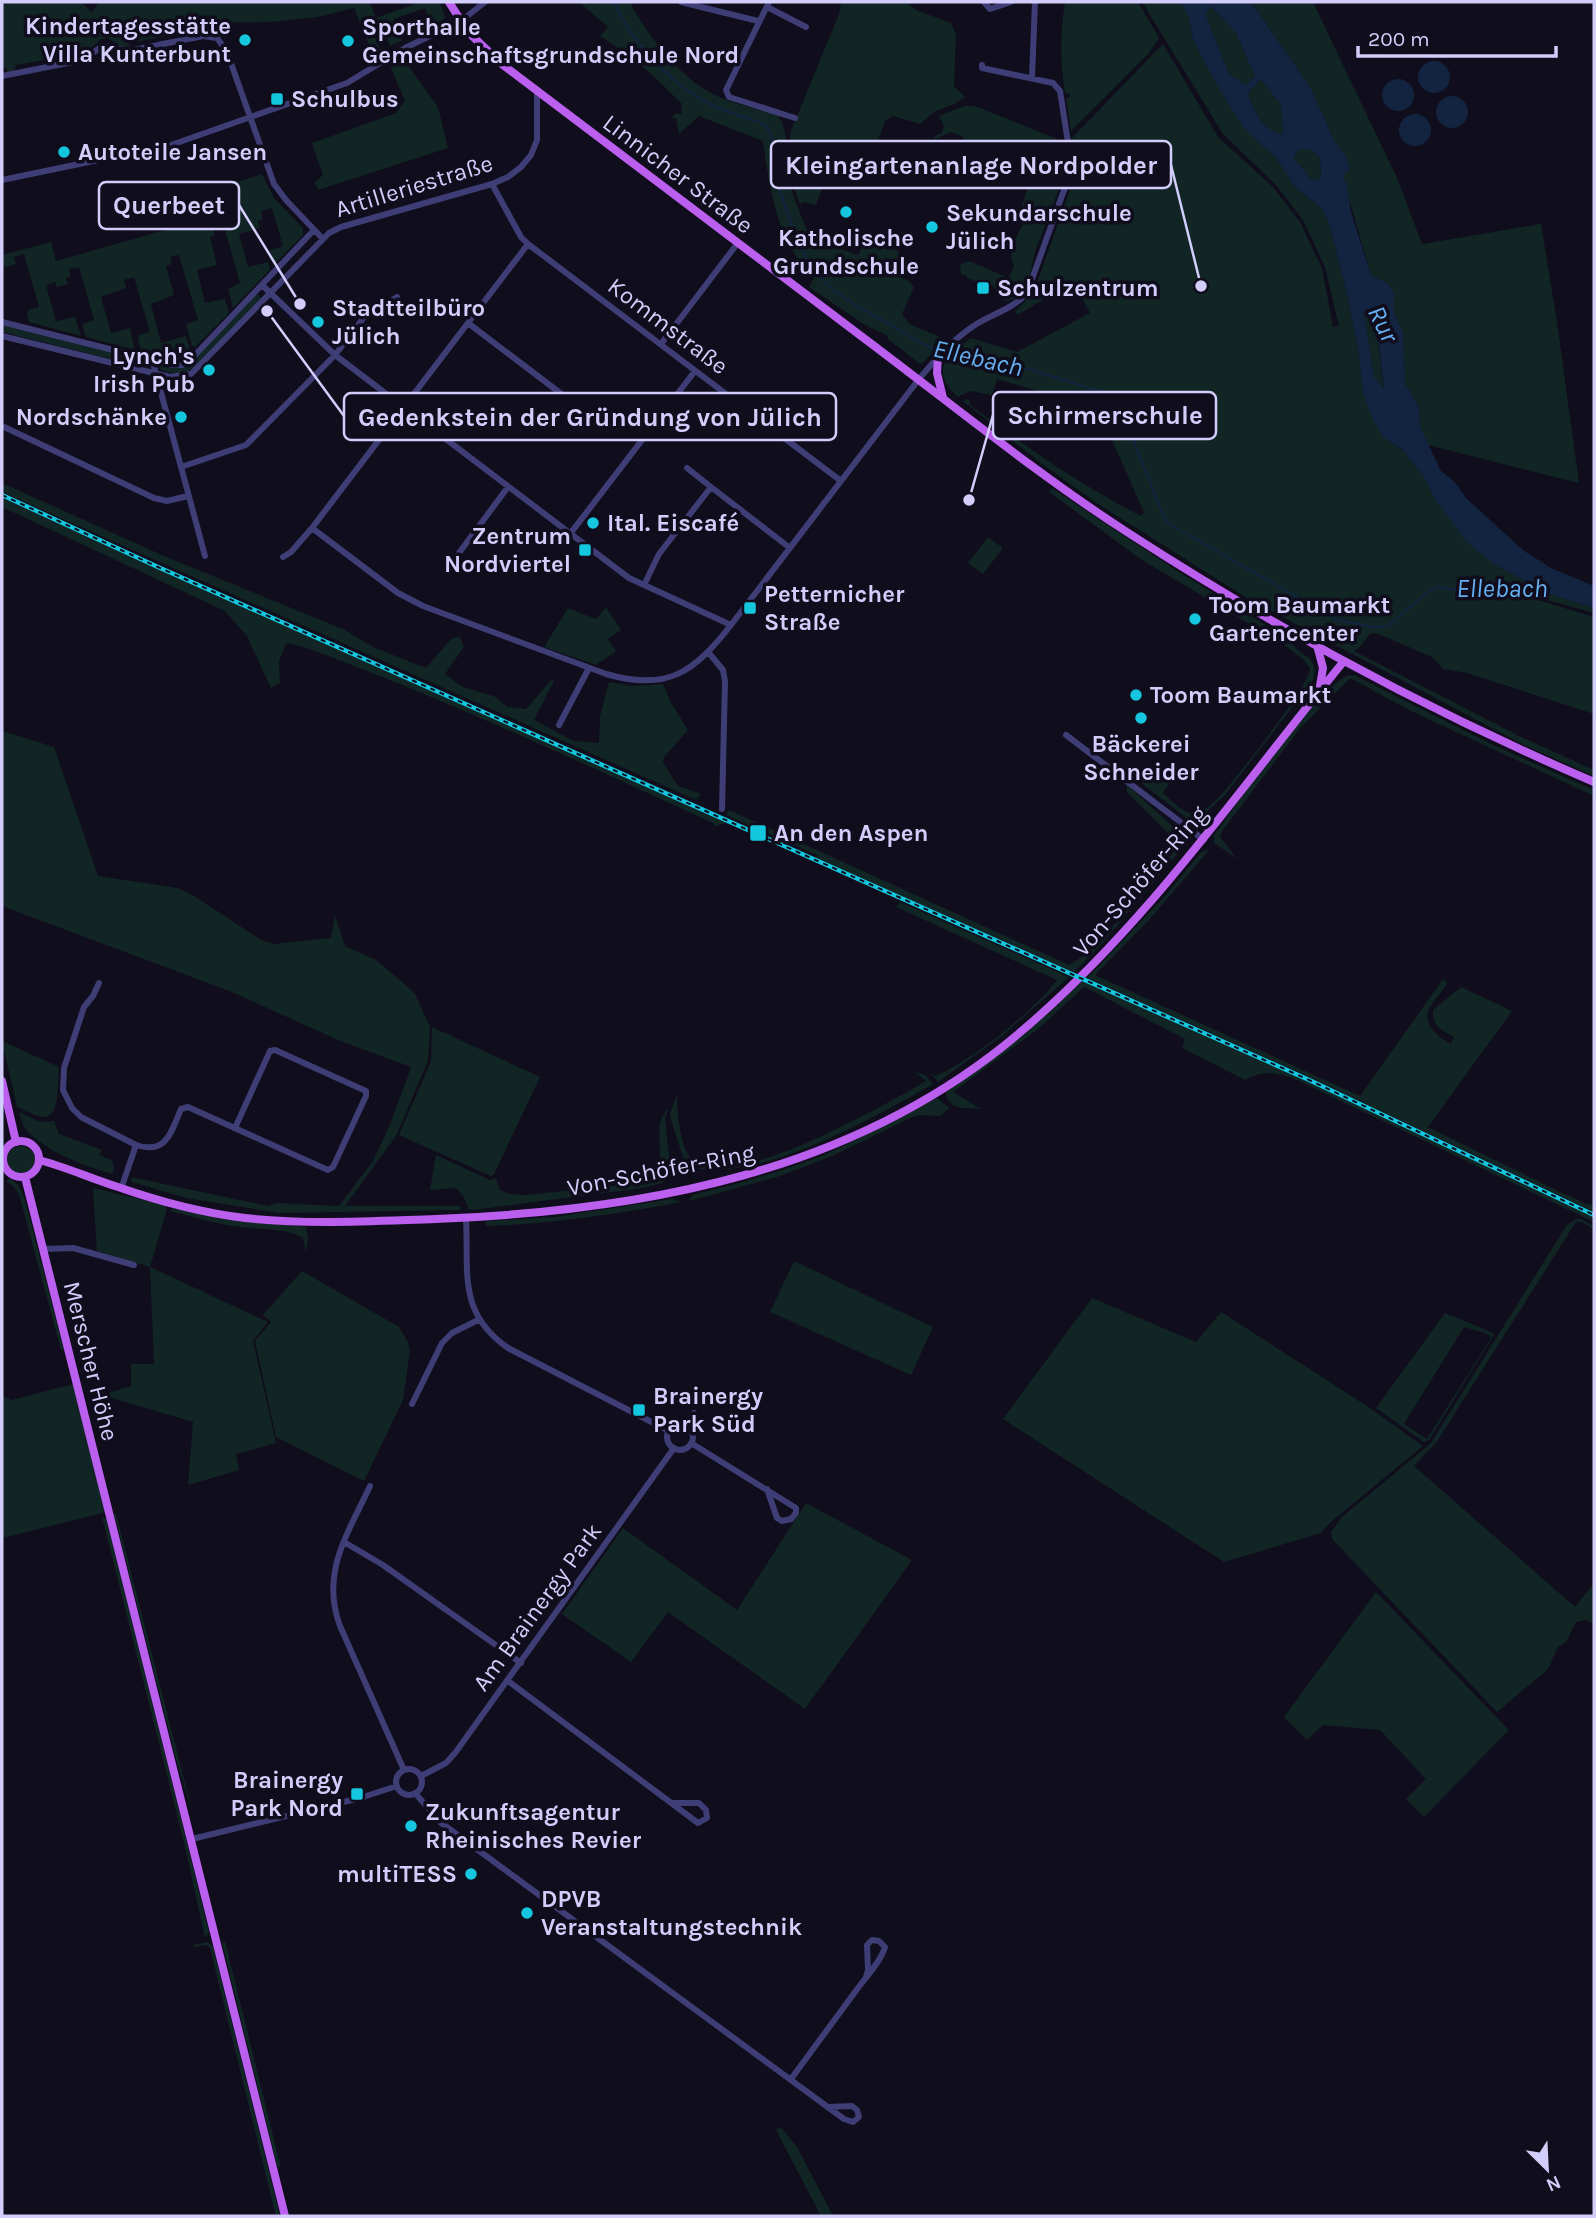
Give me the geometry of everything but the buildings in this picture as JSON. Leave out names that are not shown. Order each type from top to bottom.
[{"type":"main road","name":"Linnicher Straße","points":[[450,2],[461,22],[503,65],[1030,466],[1130,534],[1245,605],[1344,661],[1431,706],[1594,782]]},
{"type":"main road","points":[[940,355],[937,379],[943,398]]},
{"type":"main road","points":[[1317,645],[1324,676],[1318,693]]},
{"type":"main road","name":"Von-Schöfer-Ring","points":[[39,1160],[121,1189],[243,1218],[314,1223],[466,1218],[598,1205],[683,1191],[812,1155],[866,1130],[939,1090],[1014,1038],[1098,961],[1204,840],[1344,661]]},
{"type":"main road","points":[[2,1081],[16,1142]]},
{"type":"main road","points":[[16,1142],[32,1145],[39,1160],[35,1171],[25,1177],[9,1174],[2,1159],[6,1148],[16,1142]]},
{"type":"main road","name":"Merscher Höhe","points":[[25,1177],[285,2216]]},
{"type":"street","points":[[2,180],[171,145],[347,83],[405,48],[461,22],[485,2]]},
{"type":"street","points":[[681,2],[758,21]]},
{"type":"street","points":[[984,2],[986,7],[994,9],[1011,2]]},
{"type":"street","points":[[1032,77],[1035,2]]},
{"type":"street","points":[[795,118],[729,97],[726,90],[768,4],[806,27]]},
{"type":"street","points":[[2,76],[83,60],[106,46],[128,51],[213,36],[225,47],[274,184],[314,230]]},
{"type":"street","points":[[312,527],[398,593],[423,606],[589,668],[626,680],[646,681],[683,672],[698,663],[731,625],[940,355],[974,326],[1020,300],[1027,293],[1072,168],[1059,88],[1053,83],[982,68],[982,65]]},
{"type":"street","name":"Artilleriestraße","points":[[2,336],[155,374],[178,377],[191,374],[322,238],[341,227],[492,184],[521,167],[531,155],[537,140],[537,92]]},
{"type":"street","name":"Kommstraße","points":[[492,184],[521,237],[528,244],[841,481]]},
{"type":"street","name":"Artilleriestraße","points":[[2,322],[178,366],[186,363],[314,230],[322,238]]},
{"type":"street","points":[[283,557],[291,552],[312,527],[528,244]]},
{"type":"street","points":[[661,344],[737,244]]},
{"type":"street","points":[[262,285],[335,355],[629,578],[731,625]]},
{"type":"street","points":[[180,467],[246,445],[335,355],[365,316],[397,297]]},
{"type":"street","points":[[468,323],[572,402]]},
{"type":"street","points":[[152,359],[205,556]]},
{"type":"street","points":[[570,534],[695,371]]},
{"type":"street","points":[[2,426],[154,498],[167,501],[188,496]]},
{"type":"street","points":[[687,468],[790,548]]},
{"type":"street","points":[[459,565],[460,553],[508,487]]},
{"type":"street","points":[[644,585],[659,554],[711,487]]},
{"type":"street","points":[[709,653],[723,670],[725,681],[722,809]]},
{"type":"street","points":[[559,725],[589,668]]},
{"type":"street","points":[[1066,735],[1204,840]]},
{"type":"street","points":[[1186,828],[1191,824],[1217,823]]},
{"type":"street","points":[[99,983],[84,1007],[64,1068],[64,1093],[72,1108],[81,1117],[136,1144],[151,1147],[161,1145],[168,1139],[181,1109],[188,1107],[328,1170],[337,1160],[366,1091],[275,1050],[271,1051],[235,1128]]},
{"type":"street","points":[[121,1189],[136,1144]]},
{"type":"street","points":[[466,1218],[469,1295],[478,1320],[490,1336],[508,1348],[669,1430]]},
{"type":"street","points":[[43,1249],[73,1248],[135,1265]]},
{"type":"street","points":[[412,1404],[442,1343],[452,1333],[478,1320]]},
{"type":"street","points":[[687,1426],[694,1413]]},
{"type":"street","points":[[677,1424],[687,1426],[693,1435],[691,1443],[686,1448],[674,1448],[667,1438],[669,1430],[677,1424]]},
{"type":"street","points":[[691,1443],[766,1489],[796,1508],[794,1516],[787,1521],[777,1518],[766,1489]]},
{"type":"street","name":"Am Brainergy Park","points":[[421,1776],[446,1763],[455,1753],[674,1448]]},
{"type":"street","points":[[370,1486],[338,1556],[333,1577],[336,1615],[404,1770]]},
{"type":"street","points":[[344,1542],[383,1565],[521,1663]]},
{"type":"street","points":[[508,1681],[698,1823],[707,1818],[706,1810],[699,1803],[673,1803]]},
{"type":"street","points":[[404,1770],[415,1770],[421,1776],[422,1784],[415,1793],[406,1794],[397,1786],[397,1778],[404,1770]]},
{"type":"street","points":[[192,1839],[360,1798],[397,1786]]},
{"type":"street","points":[[415,1793],[440,1822],[828,2107]]},
{"type":"street","points":[[791,2079],[866,1977],[885,1951],[879,1941],[872,1940],[867,1945],[866,1977]]},
{"type":"green space","points":[[2,2],[81,2],[92,12],[99,2],[370,2],[376,18],[417,3],[440,2],[445,17],[441,24],[428,30],[431,26],[425,8],[394,19],[402,41],[390,46],[384,31],[374,34],[380,49],[372,52],[354,8],[317,17],[271,22],[212,23],[209,26],[215,32],[211,34],[203,29],[130,43],[129,48],[119,46],[108,38],[101,39],[83,56],[83,53],[16,65],[14,71],[6,73],[7,68],[2,69]]},
{"type":"green space","points":[[579,2],[630,2],[655,42],[690,79],[722,98],[778,115],[785,132],[793,193],[810,238],[858,255],[870,231],[879,243],[898,251],[900,257],[897,276],[909,281],[914,287],[902,314],[910,324],[942,338],[942,343],[923,363],[920,364],[888,339],[888,336],[865,325],[809,287],[815,276],[798,259],[783,230],[767,170],[763,141],[699,116],[679,134],[676,118],[670,119],[676,113],[681,114],[682,104],[644,67],[600,36],[608,27]]},
{"type":"green space","points":[[841,2],[906,2],[916,10],[951,23],[956,34],[954,86],[965,97],[934,112],[920,124],[893,116],[885,121],[869,167],[866,167],[869,181],[820,165],[820,162],[816,161],[801,179],[822,189],[816,205],[805,202],[800,204],[790,168],[791,131],[839,14]]},
{"type":"green space","points":[[1065,2],[1138,2],[1158,36],[1148,54],[1071,131],[1066,98],[1070,97],[1069,93],[1065,93],[1061,59]]},
{"type":"green space","points":[[1142,2],[1181,2],[1189,18],[1193,40],[1218,87],[1244,127],[1276,158],[1294,186],[1321,208],[1329,222],[1358,348],[1363,393],[1383,437],[1402,449],[1424,477],[1435,499],[1495,565],[1526,581],[1537,593],[1550,594],[1594,608],[1594,613],[1536,597],[1535,599],[1594,617],[1594,714],[1467,673],[1443,669],[1432,657],[1376,633],[1370,634],[1354,651],[1519,736],[1594,770],[1594,776],[1522,744],[1247,598],[1095,502],[963,401],[970,401],[969,404],[1052,464],[1141,516],[1144,512],[1103,420],[1093,407],[997,379],[992,395],[970,391],[958,397],[949,388],[944,379],[944,364],[954,351],[971,338],[1017,352],[1090,313],[1073,281],[1018,315],[1014,312],[1033,294],[1075,176],[1069,141],[1163,44],[1218,137],[1273,187],[1300,222],[1322,268],[1333,327],[1339,326],[1325,267],[1303,220],[1276,185],[1223,134]]},
{"type":"green space","points":[[1251,2],[1313,2],[1397,178],[1422,244],[1541,224],[1579,483],[1428,445],[1420,427],[1419,408],[1405,383],[1403,333],[1394,313],[1394,293],[1388,284],[1371,275],[1343,178],[1350,169],[1346,156],[1334,140],[1310,87]]},
{"type":"green space","points":[[1211,7],[1236,33],[1255,76],[1246,86],[1229,74],[1205,13]]},
{"type":"green space","points":[[402,57],[438,107],[448,148],[318,190],[315,182],[323,175],[312,143],[396,113],[405,101],[390,65]]},
{"type":"green space","points":[[1261,79],[1281,105],[1283,134],[1264,125],[1253,106],[1248,93]]},
{"type":"green space","points":[[965,106],[975,106],[1062,141],[1068,156],[1068,165],[1035,252],[1029,280],[1021,294],[1013,300],[1004,301],[993,286],[987,286],[961,274],[960,265],[969,261],[1009,278],[1014,266],[1012,248],[1025,220],[1021,209],[1029,183],[1010,164],[983,154],[973,158],[963,137],[951,132],[934,140],[935,136],[942,133],[944,126],[939,116]]},
{"type":"green space","points":[[1300,149],[1310,149],[1320,158],[1321,176],[1318,180],[1312,180],[1293,157]]},
{"type":"green space","points":[[262,174],[274,198],[303,228],[303,235],[274,265],[270,250],[283,246],[272,208],[261,211],[263,220],[258,221],[260,228],[239,234],[248,267],[268,262],[270,270],[233,308],[228,289],[240,283],[223,223],[212,225],[215,235],[210,237],[217,265],[197,270],[205,303],[225,299],[229,313],[195,347],[192,346],[186,324],[198,320],[179,255],[170,257],[172,264],[166,266],[174,295],[151,304],[161,343],[186,336],[191,352],[178,361],[141,351],[139,335],[150,332],[134,277],[124,280],[126,288],[101,297],[111,333],[130,328],[135,350],[86,337],[82,324],[94,320],[79,267],[69,269],[71,277],[66,278],[68,284],[57,287],[55,282],[46,285],[56,321],[75,317],[81,336],[29,322],[29,310],[39,307],[24,254],[14,257],[16,264],[2,268],[2,255],[51,242],[56,261],[190,223],[188,214],[233,202],[229,185]]},
{"type":"green space","points":[[257,294],[262,298],[193,368],[176,373],[159,369],[159,364],[183,367],[190,364]]},
{"type":"green space","points":[[1368,309],[1374,314],[1384,390],[1374,377],[1364,312]]},
{"type":"green space","points":[[2,325],[149,361],[150,366],[147,368],[2,332]]},
{"type":"green space","points":[[2,483],[164,556],[345,630],[373,647],[426,668],[452,638],[460,637],[464,647],[445,674],[463,687],[496,697],[507,707],[526,709],[552,679],[554,681],[534,720],[574,741],[599,743],[600,716],[609,682],[631,686],[663,684],[688,730],[665,756],[663,762],[678,786],[701,794],[696,800],[2,492]]},
{"type":"green space","points":[[1052,488],[1174,569],[1290,640],[1314,666],[1313,680],[1225,795],[1207,812],[1188,819],[1140,782],[1147,770],[1155,770],[1168,780],[1163,793],[1177,806],[1189,813],[1206,809],[1221,795],[1267,737],[1297,695],[1310,669],[1304,660],[1280,642],[1142,560],[1049,492]]},
{"type":"green space","points":[[2,498],[727,823],[715,826],[510,731],[408,687],[304,647],[286,643],[279,662],[280,683],[271,688],[247,636],[225,611],[2,507]]},
{"type":"green space","points":[[988,537],[1003,548],[983,574],[968,563]]},
{"type":"green space","points":[[606,607],[621,630],[608,639],[616,651],[596,665],[544,647],[568,608],[596,619]]},
{"type":"green space","points":[[1350,675],[1493,745],[1594,790],[1594,796],[1411,711],[1350,678],[1301,727],[1223,830],[1220,837],[1237,859],[1214,843],[1214,835],[1301,720],[1337,682]]},
{"type":"green space","points":[[2,731],[54,747],[98,876],[177,888],[191,894],[263,941],[274,944],[331,938],[335,915],[345,946],[376,960],[415,994],[430,1027],[428,1061],[396,1136],[345,1206],[461,1206],[460,1210],[279,1213],[186,1198],[132,1182],[131,1177],[268,1206],[276,1203],[339,1206],[373,1161],[411,1067],[338,1040],[232,992],[2,906]]},
{"type":"green space","points":[[1126,784],[1179,832],[1183,838],[1182,848],[1101,945],[1074,972],[816,858],[817,855],[726,815],[729,810],[1069,965],[1095,945],[1111,928],[1179,844],[1127,792]]},
{"type":"green space","points":[[1210,849],[1149,920],[1095,975],[1360,1096],[1443,979],[1447,983],[1427,1016],[1432,1029],[1451,1044],[1454,1037],[1436,1024],[1433,1010],[1461,987],[1512,1011],[1428,1127],[1560,1192],[1587,1204],[1594,1204],[1594,1212],[1307,1076],[1087,978],[1166,895],[1201,852]]},
{"type":"green space","points":[[900,902],[1069,977],[1002,1036],[938,1082],[930,1073],[936,1076],[984,1047],[1017,1021],[1057,980],[896,907]]},
{"type":"green space","points":[[1082,981],[1306,1081],[1594,1217],[1594,1222],[1299,1081],[1272,1073],[1259,1074],[1245,1080],[1182,1048],[1185,1039],[1084,987],[1038,1029],[953,1092],[981,1109],[960,1108],[952,1104],[946,1095],[947,1091],[1018,1040]]},
{"type":"green space","points":[[432,1027],[540,1077],[491,1176],[399,1135],[431,1061]]},
{"type":"green space","points":[[2,1041],[59,1067],[56,1105],[49,1116],[38,1116],[17,1107]]},
{"type":"green space","points":[[915,1072],[924,1074],[933,1084],[879,1114],[813,1145],[779,1158],[745,1166],[714,1170],[686,1166],[671,1120],[670,1113],[677,1095],[682,1140],[689,1157],[694,1162],[713,1168],[741,1166],[810,1141],[926,1081]]},
{"type":"green space","points":[[937,1098],[949,1108],[941,1116],[917,1115],[830,1157],[777,1177],[689,1201],[692,1195],[759,1177],[826,1154]]},
{"type":"green space","points":[[668,1108],[665,1119],[671,1175],[662,1183],[642,1188],[473,1210],[469,1209],[456,1188],[430,1190],[436,1155],[490,1180],[496,1178],[499,1189],[509,1194],[526,1195],[641,1183],[656,1172],[659,1165],[660,1123]]},
{"type":"green space","points":[[19,1112],[40,1122],[54,1121],[59,1134],[102,1150],[99,1155],[112,1160],[112,1174],[78,1163],[47,1147],[26,1130]]},
{"type":"green space","points":[[21,1146],[31,1150],[35,1160],[31,1170],[21,1174],[11,1170],[7,1160],[11,1150]]},
{"type":"green space","points":[[8,1178],[17,1184],[25,1200],[64,1350],[61,1350],[19,1194],[7,1182]]},
{"type":"green space","points":[[93,1188],[165,1205],[167,1209],[150,1267],[97,1251]]},
{"type":"green space","points":[[672,1199],[681,1202],[584,1218],[486,1226],[486,1221],[555,1217]]},
{"type":"green space","points":[[174,1207],[254,1222],[306,1227],[306,1253],[303,1238],[295,1234],[217,1223],[170,1211]]},
{"type":"green space","points":[[1576,1219],[1594,1226],[1594,1229],[1576,1222],[1436,1443],[1414,1466],[1575,1607],[1594,1583],[1594,1624],[1586,1620],[1576,1622],[1566,1642],[1558,1647],[1548,1669],[1497,1712],[1332,1539],[1331,1532],[1342,1517],[1431,1443],[1566,1226]]},
{"type":"green space","points":[[794,1261],[933,1327],[911,1375],[770,1312]]},
{"type":"green space","points":[[150,1267],[268,1322],[253,1341],[276,1443],[236,1454],[239,1470],[188,1485],[193,1422],[102,1395],[131,1386],[131,1364],[154,1364]]},
{"type":"green space","points":[[302,1271],[399,1327],[408,1342],[410,1351],[403,1400],[364,1481],[276,1437],[255,1341],[271,1322],[263,1315]]},
{"type":"green space","points":[[1092,1298],[1196,1342],[1221,1312],[1370,1408],[1423,1446],[1321,1533],[1224,1562],[1003,1419]]},
{"type":"green space","points":[[1445,1313],[1494,1335],[1429,1440],[1424,1442],[1376,1408]],"holes":[[[1464,1327],[1488,1334],[1491,1338],[1427,1439],[1404,1424]]]},
{"type":"green space","points":[[73,1384],[106,1512],[2,1538],[2,1396],[12,1400]]},
{"type":"green space","points":[[806,1503],[912,1560],[805,1709],[668,1612],[631,1662],[562,1614],[623,1528],[737,1610]]},
{"type":"green space","points":[[116,1514],[192,1810],[176,1759]]},
{"type":"green space","points":[[102,1517],[107,1519],[209,1932],[205,1938],[186,1851]]},
{"type":"green space","points":[[1376,1592],[1508,1731],[1424,1817],[1406,1799],[1426,1779],[1380,1730],[1323,1725],[1307,1740],[1284,1717]]},
{"type":"green space","points":[[225,1941],[281,2168],[277,2166],[222,1942]]},
{"type":"green space","points":[[207,1942],[213,1946],[280,2216],[276,2216],[210,1948],[207,1945],[193,1945]]},
{"type":"green space","points":[[781,2127],[797,2147],[833,2216],[821,2216],[776,2130]]},
{"type":"water","name":"Rur","points":[[1181,2],[1251,2],[1310,87],[1334,140],[1346,156],[1350,169],[1343,178],[1371,275],[1388,284],[1394,293],[1394,313],[1403,332],[1405,383],[1419,408],[1420,427],[1441,471],[1454,481],[1467,499],[1523,550],[1551,568],[1594,586],[1594,608],[1550,594],[1537,593],[1526,581],[1495,565],[1466,541],[1402,449],[1383,437],[1363,393],[1358,348],[1329,222],[1321,208],[1294,186],[1276,158],[1244,128],[1193,40],[1189,18]],"holes":[[[1211,7],[1236,33],[1255,76],[1246,85],[1229,74],[1205,13]],[[1261,79],[1281,105],[1283,134],[1264,125],[1248,93]],[[1300,149],[1310,149],[1320,158],[1321,176],[1318,180],[1312,180],[1293,157]],[[1368,309],[1375,314],[1384,389],[1374,377],[1364,312]]]},
{"type":"water","points":[[1434,61],[1445,66],[1450,77],[1445,88],[1434,93],[1423,88],[1418,77],[1423,66]]},
{"type":"water","points":[[1398,79],[1409,84],[1414,95],[1409,106],[1398,111],[1387,106],[1382,95],[1387,84]]},
{"type":"water","points":[[1452,96],[1463,101],[1468,112],[1463,123],[1452,128],[1441,123],[1436,112],[1441,101]]},
{"type":"water","points":[[1415,114],[1426,119],[1431,130],[1426,141],[1415,146],[1404,141],[1399,130],[1404,119]]},
{"type":"waterway","name":"Ellebach","points":[[614,2],[630,31],[652,59],[678,83],[706,102],[767,127],[772,138],[776,179],[796,236],[804,254],[824,281],[869,313],[920,342],[941,350]]},
{"type":"waterway","name":"Ellebach","points":[[947,351],[1012,364],[1102,392],[1120,407],[1166,522],[1337,620],[1375,627],[1388,626],[1437,587],[1463,590],[1536,590]]},
{"type":"railway","points":[[2,495],[1307,1079],[1594,1215]]},
{"type":"place","name":"Kindertagesstätte Villa Kunterbunt","points":[[245,40]]},
{"type":"place","name":"Sporthalle Gemeinschaftsgrundschule Nord","points":[[348,41]]},
{"type":"place","name":"Schulbus","points":[[277,99]]},
{"type":"place","name":"Autoteile Jansen","points":[[64,152]]},
{"type":"place","name":"Katholische Grundschule","points":[[846,212]]},
{"type":"place","name":"Sekundarschule Jülich","points":[[932,227]]},
{"type":"place","name":"Kleingartenanlage Nordpolder","points":[[1201,286]]},
{"type":"place","name":"Schulzentrum","points":[[983,288]]},
{"type":"place","name":"Querbeet","points":[[300,304]]},
{"type":"place","name":"Gedenkstein der Gründung von Jülich","points":[[267,311]]},
{"type":"place","name":"Stadtteilbüro Jülich","points":[[318,322]]},
{"type":"place","name":"Lynch's Irish Pub","points":[[209,370]]},
{"type":"place","name":"Nordschänke","points":[[181,417]]},
{"type":"place","name":"Schirmerschule","points":[[969,500]]},
{"type":"place","name":"Ital. Eiscafé","points":[[593,523]]},
{"type":"place","name":"Zentrum Nordviertel","points":[[585,550]]},
{"type":"place","name":"Petternicher Straße","points":[[750,608]]},
{"type":"place","name":"Toom Baumarkt Gartencenter","points":[[1195,619]]},
{"type":"place","name":"Toom Baumarkt","points":[[1136,695]]},
{"type":"place","name":"Bäckerei Schneider","points":[[1141,718]]},
{"type":"place","name":"An den Aspen","points":[[758,833]]},
{"type":"place","name":"Brainergy Park Süd","points":[[639,1410]]},
{"type":"place","name":"Brainergy Park Nord","points":[[357,1794]]},
{"type":"place","name":"Zukunftsagentur Rheinisches Revier","points":[[411,1826]]},
{"type":"place","name":"multiTESS","points":[[471,1874]]},
{"type":"place","name":"DPVB Veranstaltungstechnik","points":[[527,1913]]}]
